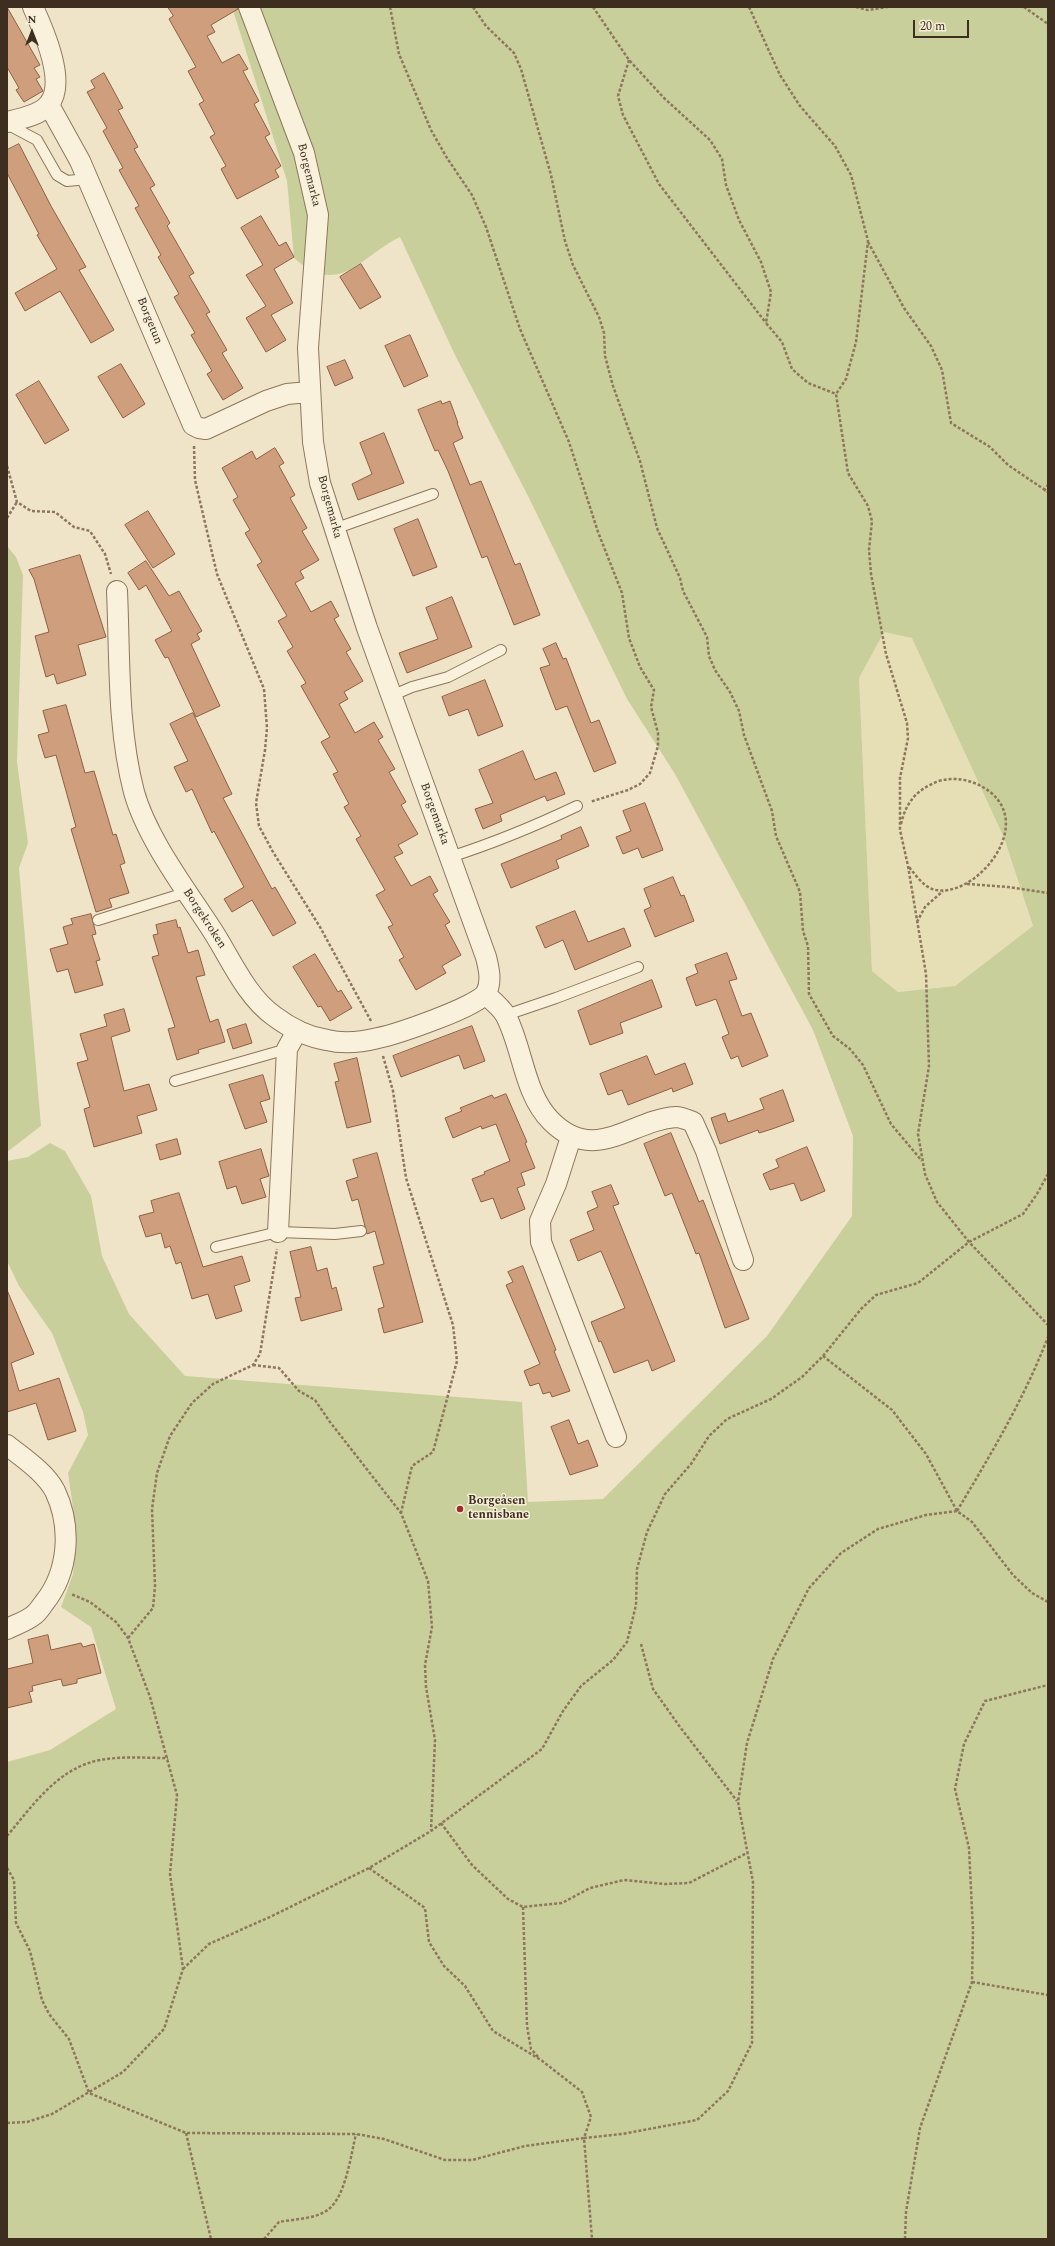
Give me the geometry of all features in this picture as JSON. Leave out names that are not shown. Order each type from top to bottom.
[{"type":"street","points":[[7,123],[23,119],[49,105],[54,94],[51,49],[33,7]]},
{"type":"street","name":"Borgemarka","points":[[249,7],[304,153],[318,215],[308,348],[314,442],[318,469],[334,529],[391,696],[487,963],[490,979],[485,994]]},
{"type":"street","name":"Borgetun","points":[[49,105],[80,161],[183,404],[193,425],[199,428]]},
{"type":"street","points":[[199,428],[206,429],[219,424],[266,401],[287,394],[310,392]]},
{"type":"street","name":"Borgekroken","points":[[117,591],[123,730],[135,793],[165,858],[250,991],[272,1015],[297,1031],[327,1040],[356,1042],[378,1038],[467,1007],[485,994]]},
{"type":"street","points":[[485,994],[506,1014],[536,1100],[551,1121],[571,1137],[588,1140],[615,1138],[662,1120],[677,1117],[694,1122],[706,1151],[743,1260]]},
{"type":"street","points":[[278,1232],[287,1049],[297,1031]]},
{"type":"street","points":[[571,1137],[556,1184],[540,1221],[542,1242],[616,1437]]},
{"type":"street","points":[[7,1445],[38,1470],[54,1490],[62,1510],[66,1548],[60,1574],[49,1597],[34,1615],[7,1629]]},
{"type":"lane","points":[[7,123],[37,140],[57,175],[67,181],[88,179]]},
{"type":"lane","points":[[334,529],[433,494]]},
{"type":"lane","points":[[391,696],[412,687],[448,677],[501,650]]},
{"type":"lane","points":[[450,857],[522,832],[578,806]]},
{"type":"lane","points":[[98,920],[188,892]]},
{"type":"lane","points":[[506,1014],[556,998],[638,967]]},
{"type":"lane","points":[[175,1081],[287,1049]]},
{"type":"lane","points":[[216,1247],[278,1232],[335,1234],[361,1231]]},
{"type":"path","points":[[390,7],[399,54],[431,130],[447,158],[472,195],[486,227],[520,329],[569,442],[598,532],[622,593],[629,638],[640,667],[654,690],[652,707],[658,732],[658,746],[650,773],[640,784],[628,790],[578,806]]},
{"type":"path","points":[[473,7],[486,26],[514,53],[521,69],[551,174],[565,241],[574,265],[599,317],[604,332],[605,356],[613,386],[640,461],[657,528],[680,578],[683,591],[707,637],[709,656],[715,670],[730,692],[739,712],[744,735],[772,811],[776,836],[800,892],[803,931],[808,946],[809,994],[833,1036],[850,1049],[863,1065],[891,1124],[923,1162]]},
{"type":"path","points":[[593,7],[630,60],[664,98],[710,140],[722,159],[726,185],[736,213],[761,262],[771,292],[766,323]]},
{"type":"path","points":[[749,7],[780,75],[800,106],[835,146],[851,175],[868,241],[904,308],[931,346],[942,370],[951,423],[990,447],[1008,465],[1044,491],[1048,492]]},
{"type":"path","points":[[856,7],[868,10],[888,7]]},
{"type":"path","points":[[1024,7],[1048,24]]},
{"type":"path","points":[[630,60],[618,96],[626,122],[659,184],[782,342],[792,369],[808,383],[836,394]]},
{"type":"path","points":[[868,241],[856,342],[846,379],[836,394],[848,473],[868,506],[872,521],[870,550],[871,574],[886,654],[907,723],[908,738],[900,778],[900,830],[908,866],[926,974],[929,1066],[918,1134],[925,1174],[937,1202],[969,1242],[1048,1325]]},
{"type":"path","points":[[199,428],[194,446],[195,480],[217,574],[264,689],[266,704],[265,750],[256,803],[259,826],[267,843],[320,927],[378,1038],[393,1091],[406,1178],[452,1325],[458,1361],[433,1452],[412,1466],[401,1513]]},
{"type":"path","points":[[7,466],[17,502],[31,511],[55,512],[74,527],[90,532],[104,554],[117,591]]},
{"type":"path","points":[[1044,491],[1048,485]]},
{"type":"path","points":[[7,518],[17,502]]},
{"type":"path","points":[[900,830],[904,811],[913,796],[927,785],[947,779],[958,778],[972,782],[986,789],[1003,808],[1006,821],[1006,834],[1002,848],[979,874],[966,884]]},
{"type":"path","points":[[908,866],[923,883],[932,889],[943,890],[966,884],[1008,886],[1048,893]]},
{"type":"path","points":[[917,922],[925,907],[943,890]]},
{"type":"path","points":[[183,1969],[209,1944],[369,1868],[431,1831],[542,1750],[563,1711],[581,1686],[613,1660],[627,1642],[636,1605],[637,1569],[647,1532],[665,1494],[691,1464],[709,1436],[727,1419],[771,1399],[802,1377],[823,1356],[860,1308],[876,1295],[918,1283],[969,1242],[1022,1214],[1037,1194],[1048,1174]]},
{"type":"path","points":[[253,1365],[260,1354],[263,1343],[278,1232]]},
{"type":"path","points":[[957,1512],[1034,1375],[1048,1337]]},
{"type":"path","points":[[823,1356],[892,1410],[926,1454],[957,1512],[972,1522],[1013,1575],[1032,1593],[1048,1602]]},
{"type":"path","points":[[128,1638],[153,1608],[155,1586],[152,1509],[157,1473],[170,1436],[192,1403],[213,1384],[253,1365],[279,1368],[299,1391],[315,1400],[330,1422],[401,1513],[428,1581],[432,1627],[424,1666],[435,1740],[431,1831]]},
{"type":"path","points":[[7,1868],[14,1880],[16,1923],[30,1952],[42,2000],[50,2014],[69,2039],[89,2093],[186,2133],[356,2134],[384,2139],[445,2160],[472,2160],[525,2146],[622,2134],[697,2120],[728,2091],[752,2043],[752,1882],[738,1802],[747,1743],[773,1659],[809,1588],[842,1553],[878,1529],[926,1515],[957,1512]]},
{"type":"path","points":[[7,2123],[27,2122],[52,2114],[123,2072],[164,2029],[183,1969],[170,1874],[177,1795],[150,1697],[128,1638],[116,1622],[90,1602],[54,1586]]},
{"type":"path","points":[[641,1644],[653,1689],[680,1728],[738,1802]]},
{"type":"path","points":[[905,2239],[906,2212],[920,2128],[972,1982],[973,1930],[969,1848],[955,1789],[964,1744],[985,1701],[1048,1684]]},
{"type":"path","points":[[7,1836],[46,1790],[72,1769],[101,1760],[168,1758]]},
{"type":"path","points":[[441,1823],[472,1865],[508,1899],[523,1908],[562,1903],[590,1888],[624,1880],[665,1884],[689,1883],[747,1853]]},
{"type":"path","points":[[369,1868],[425,1908],[429,1942],[444,1966],[465,1986],[493,2031],[541,2060],[582,2092],[591,2117],[584,2138],[592,2239]]},
{"type":"path","points":[[523,1908],[528,2026],[531,2049],[541,2060]]},
{"type":"path","points":[[972,1982],[1048,1995]]},
{"type":"path","points":[[186,2133],[210,2239]]},
{"type":"path","points":[[264,2239],[279,2222],[313,2216],[329,2209],[341,2192],[356,2134]]},
{"type":"shaded area","points":[[884,632],[912,637],[1004,839],[1033,927],[955,986],[898,992],[872,971],[859,678]]},
{"type":"green space","points":[[232,7],[1048,7],[1048,2239],[7,2239],[7,1762],[50,1750],[116,1709],[91,1627],[61,1607],[73,1574],[75,1543],[73,1508],[68,1473],[88,1435],[83,1412],[52,1333],[19,1286],[7,1261],[7,1161],[28,1157],[50,1143],[65,1151],[91,1196],[102,1256],[129,1314],[185,1376],[522,1402],[528,1502],[603,1499],[767,1336],[852,1216],[853,1136],[813,1030],[675,774],[627,699],[528,496],[455,355],[400,237],[360,263],[337,274],[324,275],[310,269],[294,258],[287,181]],"holes":[[[884,632],[912,638],[1004,838],[1033,926],[955,986],[898,992],[872,971],[859,678]]]},
{"type":"green space","points":[[7,546],[16,557],[23,575],[17,762],[28,843],[19,868],[41,1126],[7,1152]]},
{"type":"building","points":[[7,7],[40,65],[34,68],[40,77],[36,79],[43,91],[24,102],[16,90],[19,88],[7,67]]},
{"type":"building","points":[[168,7],[238,7],[238,9],[211,25],[215,32],[207,36],[222,63],[239,54],[248,69],[243,71],[259,101],[254,104],[270,134],[265,137],[281,166],[275,170],[279,177],[237,199],[221,169],[226,166],[210,137],[215,134],[199,104],[204,101],[188,71],[196,67],[169,19],[173,16]]},
{"type":"building","points":[[104,73],[123,108],[118,110],[138,147],[134,149],[155,185],[150,188],[170,223],[167,226],[194,273],[189,276],[210,312],[206,314],[227,350],[222,353],[243,388],[223,400],[207,374],[212,371],[191,335],[195,333],[174,297],[179,294],[158,257],[161,255],[135,208],[139,206],[119,170],[123,168],[103,131],[107,128],[87,92],[95,88],[91,81]]},
{"type":"building","points":[[19,144],[51,206],[86,267],[79,270],[114,330],[91,343],[60,291],[25,311],[15,293],[57,269],[37,235],[39,234],[7,173],[7,150]]},
{"type":"building","points":[[261,216],[279,246],[286,242],[294,257],[274,269],[293,303],[271,315],[286,340],[266,352],[246,318],[266,306],[246,275],[263,265],[241,228]]},
{"type":"building","points":[[361,264],[381,297],[360,309],[340,277]]},
{"type":"building","points":[[410,335],[428,376],[404,387],[385,346]]},
{"type":"building","points":[[345,360],[353,378],[335,386],[327,367]]},
{"type":"building","points":[[121,364],[145,404],[123,418],[98,377]]},
{"type":"building","points":[[39,381],[69,430],[45,444],[16,395]]},
{"type":"building","points":[[441,401],[442,404],[450,401],[458,423],[463,438],[453,443],[470,485],[481,481],[515,565],[520,563],[540,615],[514,625],[487,556],[482,558],[448,471],[438,450],[435,451],[418,410]]},
{"type":"building","points":[[384,433],[404,483],[358,500],[352,484],[372,474],[360,443]]},
{"type":"building","points":[[275,448],[284,463],[279,466],[295,495],[290,498],[307,528],[302,531],[319,560],[300,571],[304,578],[295,583],[311,612],[331,601],[339,616],[334,619],[351,649],[346,652],[363,681],[344,692],[348,699],[339,704],[355,733],[374,722],[383,737],[378,740],[395,769],[389,772],[406,802],[401,805],[418,834],[398,845],[403,853],[394,857],[411,886],[430,876],[438,891],[433,894],[450,922],[445,925],[461,955],[442,966],[446,973],[416,990],[399,960],[404,957],[388,927],[393,925],[376,895],[385,890],[356,839],[361,836],[344,807],[349,804],[333,774],[338,772],[321,742],[330,737],[301,686],[306,683],[287,651],[293,647],[278,621],[287,616],[257,565],[262,562],[245,533],[250,530],[233,500],[238,497],[222,468],[252,451],[256,459]]},
{"type":"building","points":[[148,511],[175,554],[153,568],[125,525]]},
{"type":"building","points":[[418,519],[437,567],[413,576],[394,529]]},
{"type":"building","points":[[80,555],[106,637],[78,645],[86,675],[57,684],[54,674],[46,677],[35,636],[49,632],[34,579],[29,570]]},
{"type":"building","points":[[146,561],[169,596],[179,591],[202,631],[197,634],[200,639],[191,644],[220,706],[196,717],[168,657],[165,658],[155,640],[172,631],[146,585],[139,590],[128,573]]},
{"type":"building","points":[[452,597],[472,647],[407,673],[399,653],[438,639],[426,608]]},
{"type":"building","points":[[556,643],[563,659],[566,658],[591,723],[599,720],[616,763],[594,772],[567,706],[556,710],[540,668],[550,665],[543,649]]},
{"type":"building","points":[[485,680],[503,726],[478,736],[468,709],[449,716],[442,697]]},
{"type":"building","points":[[66,705],[85,773],[94,771],[113,835],[116,834],[125,863],[120,865],[129,893],[109,899],[112,907],[96,912],[71,829],[76,827],[56,755],[45,758],[38,735],[49,732],[43,711]]},
{"type":"building","points":[[193,713],[232,794],[223,798],[272,889],[275,887],[296,923],[273,936],[252,900],[232,912],[224,899],[244,887],[214,831],[212,833],[192,789],[186,792],[174,767],[188,761],[170,724]]},
{"type":"building","points":[[523,751],[535,780],[556,772],[565,794],[547,801],[545,796],[500,815],[502,821],[483,829],[475,809],[493,803],[479,770]]},
{"type":"building","points":[[645,803],[663,850],[642,858],[638,848],[623,854],[616,837],[631,831],[623,811]]},
{"type":"building","points":[[581,827],[589,846],[556,860],[559,868],[511,888],[501,864],[562,839],[561,836]]},
{"type":"building","points":[[673,877],[681,896],[684,895],[694,921],[655,937],[644,910],[651,907],[644,889]]},
{"type":"building","points":[[575,911],[588,942],[624,928],[631,946],[575,970],[563,940],[545,948],[536,927]]},
{"type":"building","points":[[91,914],[96,934],[92,935],[100,960],[96,961],[103,985],[75,993],[68,969],[57,972],[50,949],[68,944],[63,927],[73,924],[71,919]]},
{"type":"building","points":[[176,920],[178,928],[180,927],[188,953],[198,950],[205,975],[196,977],[210,1022],[218,1019],[225,1042],[198,1050],[199,1053],[177,1060],[168,1029],[175,1027],[152,957],[159,955],[153,935],[158,934],[156,925]]},
{"type":"building","points":[[727,953],[737,979],[729,981],[742,1016],[751,1013],[768,1056],[742,1067],[738,1056],[731,1059],[722,1037],[729,1034],[716,999],[696,1006],[686,978],[698,973],[695,965]]},
{"type":"building","points":[[315,954],[338,992],[341,990],[352,1008],[330,1021],[321,1006],[318,1007],[293,967]]},
{"type":"building","points":[[652,980],[662,1007],[620,1023],[623,1033],[590,1045],[578,1011]]},
{"type":"building","points":[[124,1009],[130,1031],[111,1037],[124,1091],[149,1084],[157,1110],[137,1116],[142,1133],[94,1147],[84,1109],[90,1107],[77,1063],[88,1060],[80,1034],[107,1026],[104,1015]]},
{"type":"building","points":[[246,1024],[252,1043],[233,1049],[227,1030]]},
{"type":"building","points":[[472,1026],[485,1061],[464,1069],[459,1055],[401,1077],[393,1056]]},
{"type":"building","points":[[647,1056],[655,1075],[685,1063],[693,1084],[673,1092],[672,1088],[628,1105],[622,1090],[608,1095],[600,1074]]},
{"type":"building","points":[[357,1058],[371,1122],[347,1128],[335,1082],[339,1081],[334,1064]]},
{"type":"building","points":[[263,1075],[270,1099],[260,1102],[267,1122],[245,1129],[229,1085]]},
{"type":"building","points":[[783,1090],[794,1121],[759,1133],[758,1130],[720,1144],[711,1118],[725,1113],[728,1122],[764,1109],[760,1099]]},
{"type":"building","points":[[506,1094],[527,1142],[525,1143],[535,1168],[521,1173],[525,1185],[517,1188],[525,1209],[501,1219],[493,1198],[481,1202],[472,1179],[510,1161],[496,1124],[482,1129],[481,1126],[453,1138],[445,1118],[462,1111],[460,1108],[492,1095],[494,1098]]},
{"type":"building","points":[[671,1133],[699,1202],[703,1200],[749,1319],[725,1328],[699,1253],[696,1254],[672,1193],[665,1196],[644,1144]]},
{"type":"building","points":[[177,1139],[181,1154],[160,1160],[156,1145]]},
{"type":"building","points":[[807,1147],[825,1191],[801,1201],[794,1183],[770,1190],[763,1174],[779,1167],[776,1160]]},
{"type":"building","points":[[261,1149],[269,1176],[260,1179],[266,1197],[242,1204],[236,1186],[227,1189],[219,1162]]},
{"type":"building","points":[[377,1153],[423,1322],[384,1333],[378,1309],[384,1307],[373,1267],[384,1264],[375,1231],[367,1234],[358,1199],[352,1201],[346,1181],[358,1177],[353,1160]]},
{"type":"building","points":[[611,1185],[619,1204],[613,1206],[675,1361],[652,1371],[648,1360],[614,1373],[601,1341],[599,1342],[591,1322],[625,1308],[601,1251],[578,1261],[570,1240],[594,1230],[587,1212],[598,1207],[592,1192]]},
{"type":"building","points":[[179,1193],[203,1267],[242,1256],[250,1281],[234,1286],[242,1311],[216,1319],[208,1294],[192,1299],[181,1262],[176,1264],[170,1246],[165,1248],[161,1233],[146,1237],[139,1216],[154,1212],[151,1201]]},
{"type":"building","points":[[311,1247],[317,1271],[327,1268],[332,1289],[336,1287],[342,1310],[301,1321],[295,1298],[301,1297],[290,1252]]},
{"type":"building","points":[[523,1266],[556,1350],[554,1351],[570,1391],[552,1397],[550,1392],[543,1394],[539,1383],[530,1386],[524,1371],[540,1364],[506,1285],[513,1282],[508,1272]]},
{"type":"building","points":[[7,1290],[34,1354],[11,1363],[19,1391],[59,1378],[76,1431],[48,1440],[36,1403],[7,1412]]},
{"type":"building","points":[[569,1420],[578,1444],[588,1440],[598,1466],[570,1475],[551,1427]]},
{"type":"building","points":[[48,1635],[51,1650],[81,1643],[83,1647],[94,1644],[101,1673],[77,1679],[77,1683],[63,1686],[61,1679],[32,1686],[33,1691],[29,1692],[32,1702],[7,1708],[7,1669],[33,1663],[28,1640]]},
{"type":"place","name":"Borgeåsen tennisbane","points":[[460,1509]]}]
